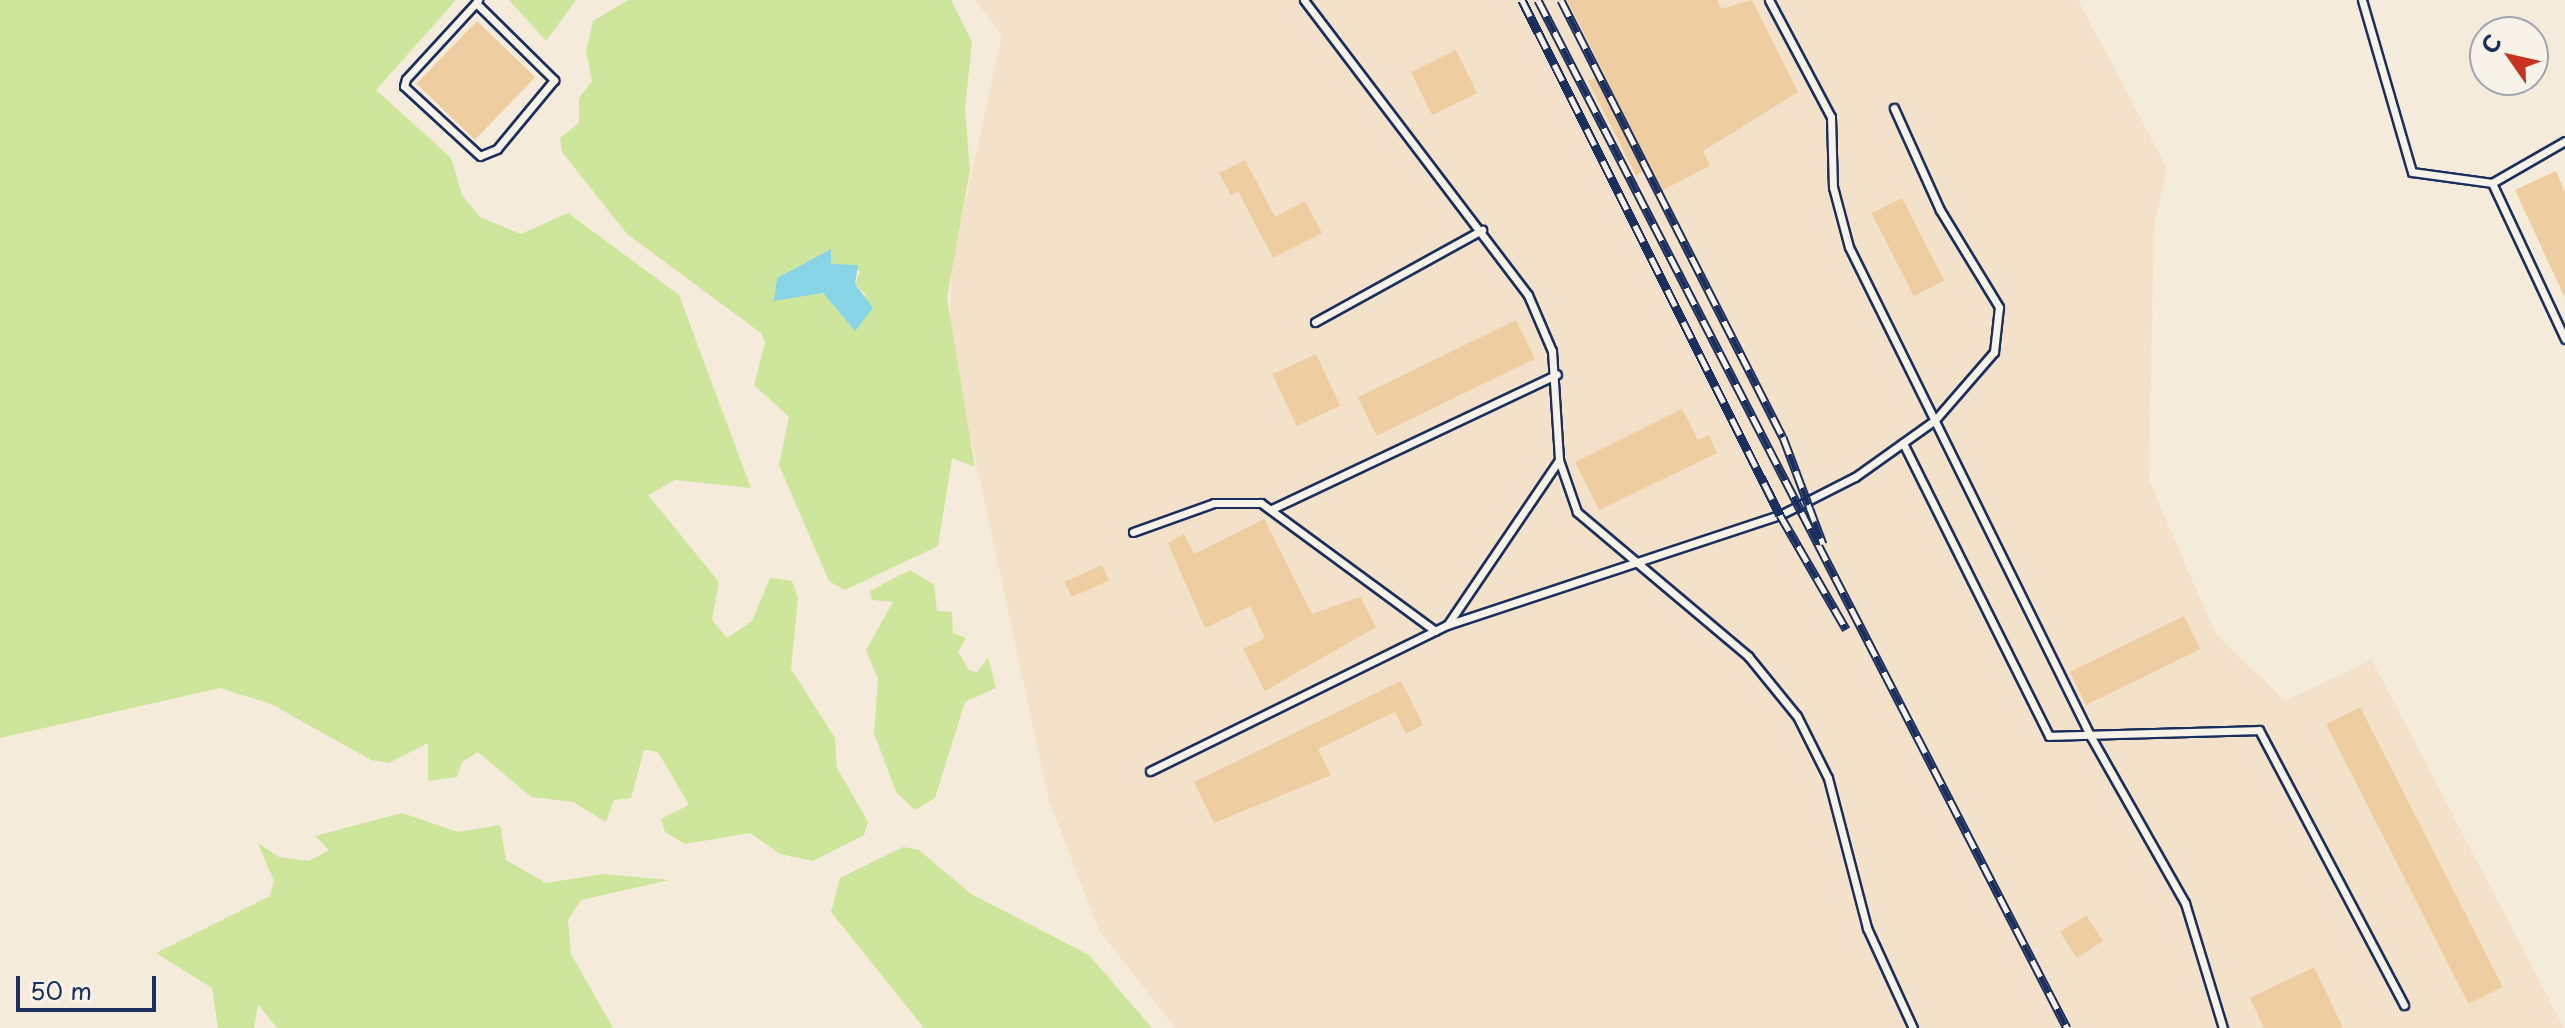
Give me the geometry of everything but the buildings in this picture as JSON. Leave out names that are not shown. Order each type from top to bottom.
[{"type":"lane","points":[[1304,0],[1482,230],[1528,295],[1557,374],[1559,460],[1577,512],[1632,563],[1748,656],[1797,716],[1828,778],[1867,928],[1913,1028]]},
{"type":"lane","points":[[1769,0],[1831,117],[1833,187],[1849,247],[2091,737],[2199,932],[2223,1028]]},
{"type":"lane","points":[[2362,0],[2412,172],[2492,183],[2565,141]]},
{"type":"lane","points":[[477,1],[554,80],[497,149],[480,156],[404,86],[477,1]]},
{"type":"lane","points":[[1150,771],[1447,625],[1780,515],[1903,443],[1935,420],[1994,352],[1999,307],[1940,210],[1894,108]]},
{"type":"lane","points":[[2492,183],[2565,339]]},
{"type":"lane","points":[[1315,322],[1482,230]]},
{"type":"lane","points":[[1272,509],[1557,374]]},
{"type":"lane","points":[[1903,443],[2049,736],[2259,730],[2404,1005]]},
{"type":"lane","points":[[1447,625],[1559,460]]},
{"type":"lane","points":[[1133,532],[1229,500],[1272,509],[1435,631]]},
{"type":"shaded area","points":[[975,0],[2078,0],[2167,168],[2154,225],[2149,480],[2215,633],[2285,701],[2372,660],[2564,1028],[1175,1028],[1099,930],[1049,801],[949,337],[952,264],[1002,35]]},
{"type":"green space","points":[[0,0],[456,0],[376,90],[451,158],[462,195],[480,217],[521,234],[568,213],[679,295],[751,488],[675,480],[648,495],[719,582],[712,620],[727,638],[752,621],[770,578],[792,581],[798,598],[791,669],[835,738],[837,768],[868,822],[864,835],[813,861],[780,854],[750,833],[685,844],[665,832],[661,819],[689,805],[658,752],[644,750],[631,798],[614,800],[606,822],[573,802],[531,797],[478,752],[462,762],[457,777],[428,781],[428,743],[389,763],[371,760],[271,704],[220,688],[0,738]]},
{"type":"green space","points":[[509,0],[576,0],[546,41]]},
{"type":"green space","points":[[628,0],[951,0],[972,42],[965,109],[970,170],[947,298],[975,467],[952,458],[938,546],[845,590],[829,581],[779,465],[789,417],[754,385],[765,343],[761,333],[627,234],[562,152],[560,138],[579,123],[579,98],[592,81],[586,51],[593,21]],"holes":[[[829,250],[831,264],[860,271],[855,284],[865,294],[855,331],[823,293],[774,299],[777,278]]]},
{"type":"green space","points":[[910,570],[934,585],[937,611],[952,612],[953,633],[966,638],[958,652],[969,670],[977,673],[988,657],[996,688],[965,702],[935,798],[915,810],[896,792],[874,733],[878,679],[866,650],[893,602],[872,600],[870,591]]},
{"type":"green space","points":[[402,813],[458,832],[500,825],[506,860],[546,883],[603,874],[669,880],[581,900],[568,920],[571,954],[613,1028],[277,1028],[258,1004],[254,1028],[218,1028],[212,988],[156,953],[270,896],[274,881],[258,843],[279,857],[309,861],[329,850],[315,836]]},
{"type":"green space","points":[[903,847],[919,850],[971,894],[1089,955],[1152,1028],[924,1028],[831,912],[840,878]]},
{"type":"water","points":[[831,249],[831,264],[858,265],[855,284],[873,308],[855,331],[823,293],[774,301],[777,278]]},
{"type":"railway","points":[[1522,0],[1780,515],[1846,629]]},
{"type":"railway","points":[[1538,0],[2067,1028]]},
{"type":"railway","points":[[1561,0],[1783,437],[1823,544]]}]
